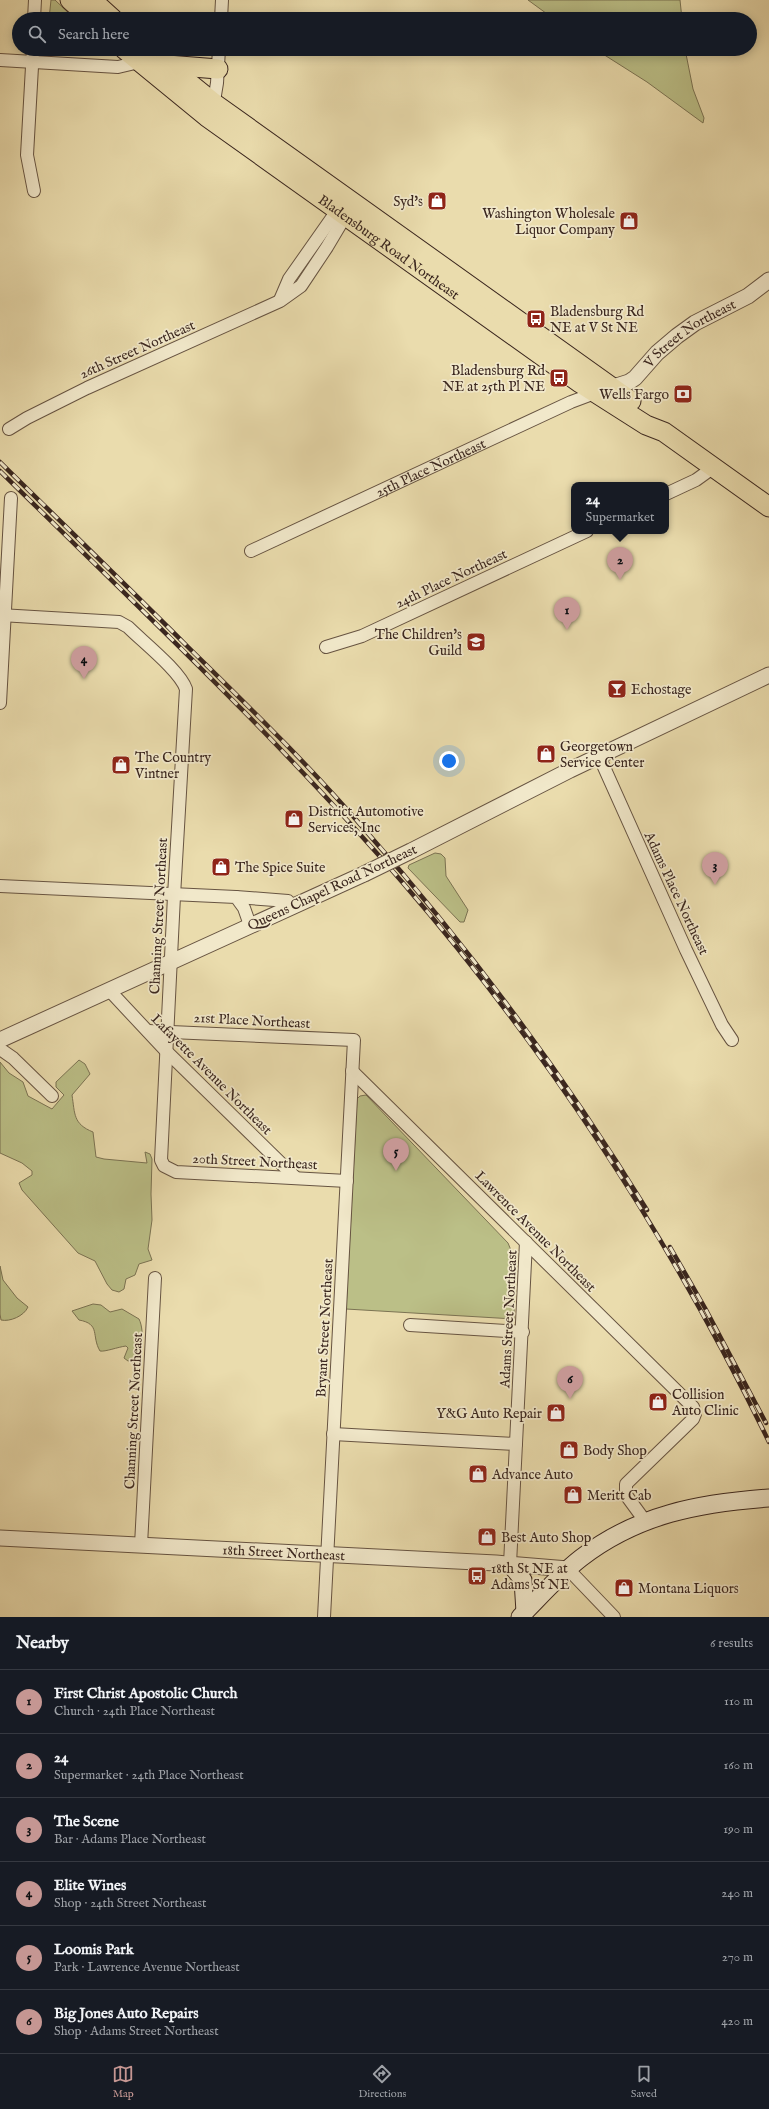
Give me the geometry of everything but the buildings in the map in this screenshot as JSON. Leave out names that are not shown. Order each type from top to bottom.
[{"type":"main road","points":[[70,0],[83,12]]},
{"type":"main road","points":[[92,0],[105,12]]},
{"type":"main road","name":"Bladensburg Road Northeast","points":[[144,56],[211,110],[604,390],[650,414],[664,432],[769,507]]},
{"type":"main road","name":"Bladensburg Road Northeast","points":[[147,56],[167,65],[211,110]]},
{"type":"main road","points":[[167,65],[218,69]]},
{"type":"main road","points":[[523,1614],[568,1569],[600,1545],[645,1521],[669,1513],[710,1503],[769,1498]]},
{"type":"main road","points":[[510,1564],[523,1580],[523,1614]]},
{"type":"street","points":[[34,12],[35,0]]},
{"type":"street","points":[[221,12],[222,0]]},
{"type":"street","points":[[32,56],[27,155],[34,191]]},
{"type":"street","points":[[0,60],[118,67],[135,56]]},
{"type":"street","points":[[211,110],[219,56]]},
{"type":"street","name":"26th Street Northeast","points":[[9,429],[26,418],[87,388],[280,301],[289,279],[346,206]]},
{"type":"street","name":"V Street Northeast","points":[[604,390],[629,382],[636,378],[657,353],[688,327],[748,296],[769,280]]},
{"type":"street","name":"25th Place Northeast","points":[[251,551],[570,402],[604,390]]},
{"type":"street","points":[[669,493],[696,480],[714,468]]},
{"type":"street","points":[[0,703],[2,615],[11,498]]},
{"type":"street","name":"24th Place Northeast","points":[[326,647],[362,636],[581,534]]},
{"type":"street","name":"Channing Street Northeast","points":[[2,615],[119,622],[128,627],[184,681],[186,690],[161,1160],[164,1166]]},
{"type":"street","name":"Queens Chapel Road Northeast","points":[[0,1040],[364,874],[599,756],[769,675]]},
{"type":"street","name":"Adams Place Northeast","points":[[599,756],[686,950],[722,1025],[732,1040]]},
{"type":"street","points":[[0,886],[174,896],[236,897],[288,901]]},
{"type":"street","points":[[236,897],[244,908],[250,925]]},
{"type":"street","name":"Lafayette Avenue Northeast","points":[[109,990],[166,1051],[296,1178]]},
{"type":"street","name":"21st Place Northeast","points":[[148,1031],[354,1040]]},
{"type":"street","name":"Bryant Street Northeast","points":[[324,1617],[354,1040]]},
{"type":"street","points":[[0,1049],[13,1058],[52,1096]]},
{"type":"street","name":"Lawrence Avenue Northeast","points":[[352,1071],[691,1404],[694,1414],[690,1422],[626,1484],[626,1495],[645,1521]]},
{"type":"street","name":"20th Street Northeast","points":[[164,1166],[176,1172],[347,1181]]},
{"type":"street","name":"Adams Street Northeast","points":[[510,1564],[523,1332],[526,1242]]},
{"type":"street","name":"Channing Street Northeast","points":[[141,1545],[156,1278]]},
{"type":"street","points":[[410,1325],[523,1332]]},
{"type":"street","points":[[333,1434],[516,1444]]},
{"type":"street","name":"18th Street Northeast","points":[[0,1538],[510,1564],[568,1569]]},
{"type":"street","points":[[568,1569],[614,1617]]},
{"type":"green space","points":[[51,0],[55,0],[68,12],[50,12]]},
{"type":"green space","points":[[528,0],[680,0],[681,12],[544,12]]},
{"type":"green space","points":[[606,56],[686,56],[693,89],[704,118],[703,123],[647,82]]},
{"type":"green space","points":[[435,853],[441,854],[445,858],[446,876],[468,910],[464,922],[460,922],[408,868],[409,865]]},
{"type":"green space","points":[[79,1060],[85,1064],[90,1074],[72,1095],[74,1108],[78,1122],[86,1129],[93,1132],[96,1157],[147,1163],[145,1152],[150,1154],[152,1159],[152,1220],[148,1249],[152,1260],[139,1264],[135,1275],[126,1279],[124,1289],[119,1292],[112,1290],[107,1284],[95,1261],[78,1253],[22,1190],[19,1183],[32,1175],[32,1171],[22,1163],[0,1153],[0,1062],[9,1073],[23,1082],[28,1096],[52,1109],[64,1095],[56,1087],[56,1082]]},
{"type":"green space","points":[[366,1095],[508,1243],[515,1260],[514,1319],[346,1309],[357,1099],[360,1096]]},
{"type":"green space","points":[[0,1266],[3,1280],[17,1298],[28,1307],[20,1316],[8,1320],[1,1320],[0,1314]]},
{"type":"green space","points":[[93,1304],[101,1305],[110,1312],[122,1309],[139,1319],[142,1337],[140,1350],[133,1359],[128,1361],[124,1358],[128,1348],[126,1346],[100,1351],[97,1346],[93,1328],[90,1324],[79,1320],[72,1311]]},
{"type":"railway","points":[[0,462],[279,737],[344,806],[404,875],[478,967],[549,1062],[583,1110],[647,1210]]},
{"type":"railway","points":[[0,471],[206,673],[306,776],[403,883],[456,947],[508,1013],[604,1150],[649,1222],[691,1294],[731,1367],[769,1442]]},
{"type":"railway","points":[[670,1247],[705,1308],[766,1423]]},
{"type":"place","name":"Syd's","points":[[437,201]]},
{"type":"place","name":"Washington Wholesale Liquor Company","points":[[629,221]]},
{"type":"place","name":"Bladensburg Rd NE at V St NE","points":[[536,319]]},
{"type":"place","name":"Bladensburg Rd NE at 25th Pl NE","points":[[559,378]]},
{"type":"place","name":"Wells Fargo","points":[[683,394]]},
{"type":"place","name":"24","points":[[620,580]]},
{"type":"place","name":"First Christ Apostolic Church","points":[[567,630]]},
{"type":"place","name":"The Children's Guild","points":[[476,642]]},
{"type":"place","name":"Elite Wines","points":[[84,679]]},
{"type":"place","name":"Echostage","points":[[617,689]]},
{"type":"place","name":"Georgetown Service Center","points":[[546,754]]},
{"type":"place","name":"The Country Vintner","points":[[121,765]]},
{"type":"place","name":"District Automotive Services, Inc","points":[[294,819]]},
{"type":"place","name":"The Spice Suite","points":[[221,867]]},
{"type":"place","name":"The Scene","points":[[715,885]]},
{"type":"place","name":"Loomis Park","points":[[396,1171]]},
{"type":"place","name":"Big Jones Auto Repairs","points":[[570,1399]]},
{"type":"place","name":"Collision Auto Clinic","points":[[658,1402]]},
{"type":"place","name":"Y&G Auto Repair","points":[[556,1413]]},
{"type":"place","name":"Body Shop","points":[[569,1450]]},
{"type":"place","name":"Advance Auto","points":[[478,1474]]},
{"type":"place","name":"Meritt Cab","points":[[573,1495]]},
{"type":"place","name":"Best Auto Shop","points":[[487,1537]]},
{"type":"place","name":"18th St NE at Adams St NE","points":[[477,1576]]},
{"type":"place","name":"Montana Liquors","points":[[624,1588]]}]
